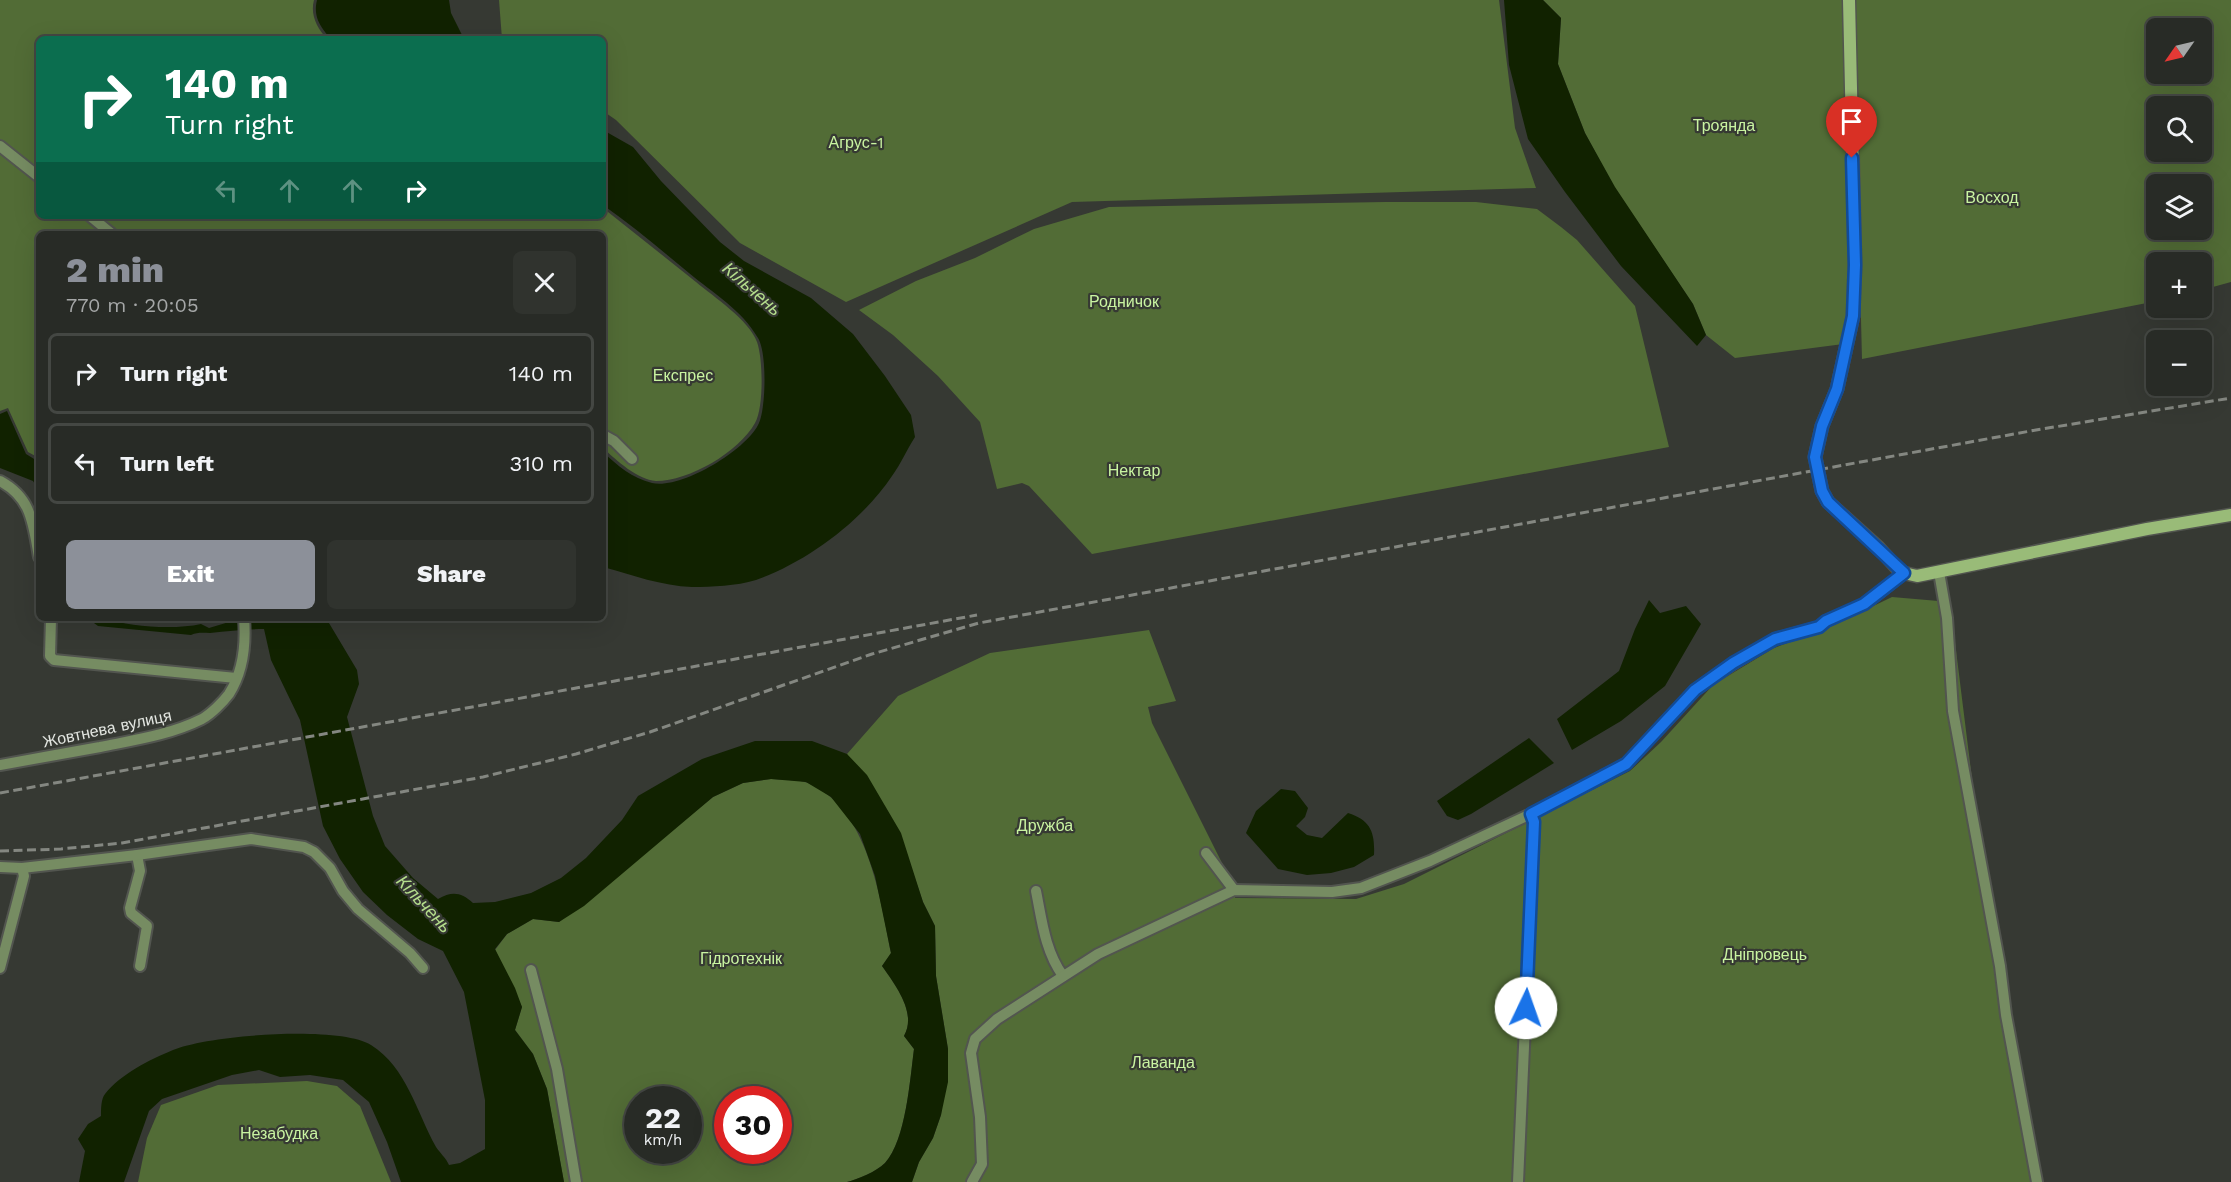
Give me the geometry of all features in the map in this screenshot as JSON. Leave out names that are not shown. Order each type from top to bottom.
[{"type":"street","points":[[1849,0],[1855,265],[1853,316],[1837,389],[1822,426],[1815,457],[1822,491],[1828,502],[1904,573],[1917,576],[2147,529],[2231,515]]},
{"type":"street","points":[[0,146],[36,175]]},
{"type":"street","points":[[94,219],[108,231]]},
{"type":"street","points":[[606,437],[614,441],[632,459]]},
{"type":"street","points":[[0,481],[18,493],[25,503],[31,516],[36,542]]},
{"type":"street","points":[[972,1182],[982,1164],[980,1117],[971,1053],[975,1039],[997,1019],[1098,954],[1234,890],[1332,891],[1361,888],[1430,861],[1531,814],[1626,764],[1695,690],[1733,663],[1775,639],[1819,627],[1826,621],[1864,604],[1904,573]]},
{"type":"street","points":[[1939,573],[1947,618],[1953,711],[2037,1182]]},
{"type":"street","points":[[51,621],[51,656],[54,660],[237,678],[245,634],[244,621]]},
{"type":"street","name":"Жовтнева вулиця","points":[[0,765],[172,731],[204,718],[228,695],[237,678]]},
{"type":"street","points":[[1518,1182],[1534,822],[1531,814]]},
{"type":"street","points":[[0,867],[22,868],[251,839],[304,847],[314,852],[330,868],[343,891],[358,909],[410,953],[423,968]]},
{"type":"street","points":[[1206,853],[1234,890]]},
{"type":"street","points":[[137,855],[140,871],[130,908],[131,913],[147,926],[140,966]]},
{"type":"street","points":[[0,968],[24,876],[22,868]]},
{"type":"street","points":[[1036,891],[1048,948],[1063,976]]},
{"type":"street","points":[[531,970],[557,1069],[576,1182]]},
{"type":"green space","name":"Експрес","points":[[0,0],[314,0],[315,21],[325,36],[36,36],[36,219],[606,219],[606,210],[747,325],[757,342],[761,371],[758,416],[748,434],[725,454],[698,470],[669,480],[649,480],[628,469],[606,451],[606,231],[36,231],[36,456],[28,452],[8,408],[0,411]]},
{"type":"green space","name":"Агрус-1","points":[[499,0],[1499,0],[1515,128],[1536,188],[1072,202],[846,302],[740,243],[616,120],[606,113],[606,36],[502,36]]},
{"type":"green space","name":"Троянда","points":[[1543,0],[1846,0],[1851,343],[1735,358],[1706,335],[1693,304],[1614,187],[1585,133],[1558,64],[1561,18]]},
{"type":"green space","name":"Восход","points":[[1853,0],[2231,0],[2231,282],[2212,287],[2212,252],[2146,252],[2146,303],[1862,359]]},
{"type":"green space","points":[[1476,202],[1537,209],[1577,240],[1635,306],[1669,447],[1092,554],[1029,486],[1022,483],[997,489],[980,422],[938,376],[893,335],[859,310],[916,281],[975,258],[1034,229],[1109,207]]},
{"type":"green space","name":"Дніпровець","points":[[1892,597],[1950,602],[2001,1012],[2033,1182],[912,1182],[941,1115],[948,1049],[936,976],[935,926],[923,902],[912,870],[847,754],[898,696],[990,653],[1149,630],[1176,701],[1148,707],[1152,723],[1225,869],[1236,884],[1235,898],[1356,899],[1404,884],[1630,771],[1661,742],[1713,685],[1774,648],[1834,625]]},
{"type":"green space","name":"Гідротехнік","points":[[771,779],[808,783],[828,795],[845,812],[858,833],[876,881],[891,953],[882,966],[903,1000],[908,1018],[904,1036],[914,1049],[909,1092],[898,1140],[885,1163],[847,1182],[564,1182],[547,1089],[533,1054],[515,1030],[522,1007],[495,950],[507,934],[533,919],[559,922],[713,797],[743,783]]},
{"type":"green space","name":"Незабудка","points":[[307,1081],[337,1086],[360,1106],[391,1182],[138,1182],[147,1138],[161,1105],[218,1085]]},
{"type":"water","points":[[317,0],[449,0],[451,13],[462,36],[329,36],[318,21]]},
{"type":"water","points":[[1504,0],[1543,0],[1561,18],[1558,64],[1585,133],[1615,187],[1693,304],[1706,335],[1697,346],[1621,266],[1528,139],[1509,65]]},
{"type":"water","name":"Кільчень","points":[[606,132],[633,147],[661,181],[720,242],[744,261],[811,298],[853,334],[911,415],[915,437],[880,493],[865,509],[814,551],[756,580],[724,586],[681,586],[647,580],[606,568],[606,455],[626,471],[652,483],[679,480],[712,465],[742,444],[759,423],[763,405],[763,355],[758,338],[751,328],[726,302],[606,207]]},
{"type":"water","points":[[7,411],[26,454],[36,460],[36,486],[33,481],[0,468],[0,414]]},
{"type":"water","points":[[1649,600],[1660,613],[1686,606],[1701,624],[1665,686],[1621,721],[1572,750],[1557,719],[1619,671]]},
{"type":"water","name":"Кільчень","points":[[91,621],[115,621],[165,627],[201,624],[209,628],[228,621],[328,621],[357,670],[359,684],[347,717],[373,816],[385,846],[413,878],[438,899],[456,894],[473,903],[495,902],[531,893],[561,878],[586,858],[622,820],[638,796],[702,759],[755,741],[812,741],[847,754],[867,775],[901,833],[923,902],[935,926],[936,976],[948,1049],[948,1082],[933,1138],[919,1162],[912,1182],[847,1182],[877,1169],[892,1153],[906,1109],[914,1049],[904,1036],[908,1018],[903,1000],[882,966],[891,953],[875,876],[860,834],[831,797],[806,782],[771,779],[743,783],[713,797],[584,906],[559,922],[533,919],[507,934],[495,949],[522,1007],[515,1030],[533,1054],[547,1089],[564,1182],[401,1182],[387,1142],[369,1102],[343,1080],[310,1075],[280,1077],[259,1070],[232,1075],[162,1099],[149,1111],[124,1182],[79,1182],[85,1151],[78,1139],[88,1124],[101,1116],[104,1096],[119,1080],[145,1063],[173,1050],[214,1040],[273,1034],[331,1035],[355,1039],[371,1045],[394,1066],[402,1078],[436,1147],[449,1165],[460,1163],[485,1149],[485,1100],[464,992],[443,951],[418,939],[387,915],[363,892],[340,859],[323,826],[300,720],[271,660],[264,629],[191,635],[98,626]]},
{"type":"water","points":[[1529,738],[1554,763],[1471,814],[1458,820],[1447,816],[1437,801]]},
{"type":"water","points":[[1281,789],[1295,791],[1308,808],[1305,817],[1296,826],[1307,835],[1322,838],[1348,813],[1362,819],[1370,828],[1374,840],[1374,855],[1354,867],[1331,873],[1307,875],[1278,869],[1246,833],[1256,811]]},
{"type":"railway","points":[[0,851],[61,849],[122,843],[483,777],[576,754],[650,732],[872,654],[979,623],[2036,430],[2231,398]]},
{"type":"railway","points":[[0,793],[977,615]]},
{"type":"route","points":[[1526,1008],[1534,822],[1531,814],[1626,764],[1695,690],[1733,663],[1775,639],[1819,627],[1826,621],[1864,604],[1904,573],[1828,502],[1822,491],[1815,464],[1816,447],[1837,389],[1853,316],[1855,265],[1852,158]]},
{"type":"park label","name":"Родничок","points":[[1124,301]]},
{"type":"park label","name":"Нектар","points":[[1134,470]]},
{"type":"park label","name":"Дружба","points":[[1045,825]]},
{"type":"park label","name":"Лаванда","points":[[1163,1062]]}]
